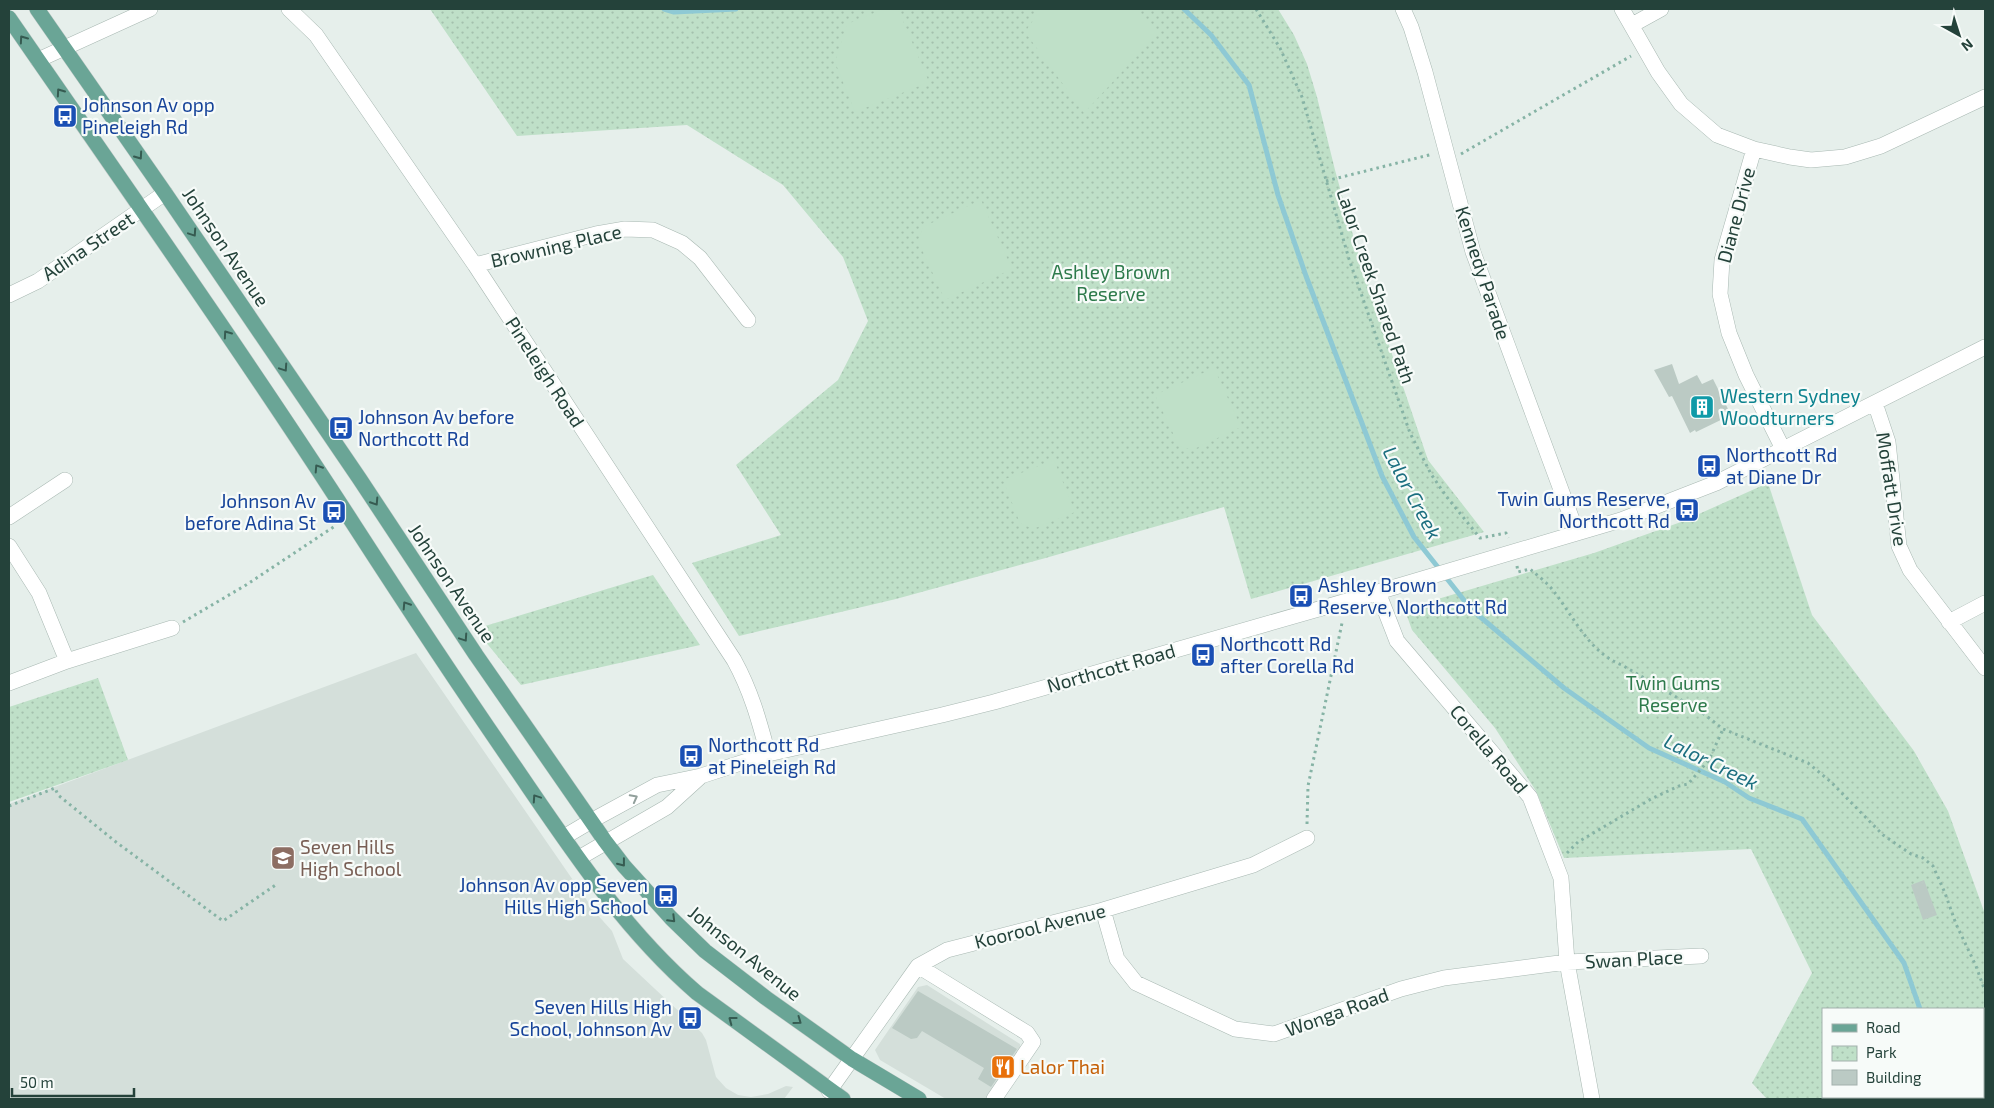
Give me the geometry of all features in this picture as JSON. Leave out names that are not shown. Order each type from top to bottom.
[{"type":"main road","name":"Johnson Avenue","points":[[37,9],[165,193],[348,462],[471,648],[605,841],[652,897],[705,951],[766,998],[852,1059],[915,1098]]},
{"type":"main road","points":[[9,18],[286,418],[424,633],[564,837],[625,920],[668,968],[697,993],[843,1099]]},
{"type":"street","points":[[38,60],[150,9]]},
{"type":"street","name":"Pineleigh Road","points":[[289,9],[316,35],[475,265],[734,660],[754,704],[768,754]]},
{"type":"street","name":"Kennedy Parade","points":[[1403,9],[1411,27],[1425,72],[1473,252],[1578,533]]},
{"type":"street","points":[[1622,9],[1658,72],[1681,104],[1718,135],[1754,149],[1811,160],[1845,157],[1881,146],[1985,97]]},
{"type":"street","points":[[1632,25],[1661,9]]},
{"type":"street","name":"Diane Drive","points":[[1754,149],[1722,260],[1720,294],[1728,333],[1746,375],[1783,449]]},
{"type":"street","name":"Adina Street","points":[[9,295],[38,281],[165,193]]},
{"type":"street","name":"Browning Place","points":[[475,265],[596,234],[625,230],[653,230],[682,243],[700,258],[748,320]]},
{"type":"street","name":"Northcott Road","points":[[564,837],[657,785],[701,776],[768,754],[994,702],[1621,520],[1716,483],[1985,347]]},
{"type":"street","name":"Moffatt Drive","points":[[1875,403],[1888,442],[1899,546],[1910,570],[1985,668]]},
{"type":"street","points":[[9,517],[65,480]]},
{"type":"street","points":[[9,546],[39,593],[67,661]]},
{"type":"street","name":"Corella Road","points":[[1378,592],[1397,641],[1530,797],[1561,878],[1568,962],[1592,1099]]},
{"type":"street","points":[[1949,622],[1985,603]]},
{"type":"street","points":[[9,683],[67,661],[172,628]]},
{"type":"street","name":"Northcott Road","points":[[579,858],[605,841],[667,807],[701,776]]},
{"type":"street","name":"Koorool Avenue","points":[[829,1090],[918,966],[947,950],[1103,910],[1253,866],[1307,838]]},
{"type":"street","name":"Wonga Road","points":[[1103,910],[1117,959],[1136,983],[1235,1029],[1274,1034],[1401,989],[1444,978],[1568,962]]},
{"type":"street","name":"Swan Place","points":[[1568,962],[1701,956]]},
{"type":"street","points":[[918,966],[1027,1033],[1033,1042],[994,1099]]},
{"type":"path","name":"Lalor Creek Shared Path","points":[[1256,9],[1280,48],[1302,97],[1352,269],[1418,451],[1446,496],[1480,538],[1506,533]]},
{"type":"path","points":[[1326,181],[1431,154],[1462,154],[1645,48]]},
{"type":"path","points":[[172,628],[246,585],[335,526]]},
{"type":"path","points":[[1518,572],[1530,569],[1555,591],[1584,634],[1596,649],[1609,660],[1622,665],[1700,711],[1723,729],[1808,763],[1822,774],[1883,835],[1911,854],[1924,858],[1933,866],[1985,991]]},
{"type":"path","points":[[1307,838],[1308,786],[1342,623]]},
{"type":"path","points":[[1561,860],[1578,842],[1651,799],[1679,786],[1688,784],[1693,780],[1709,760],[1723,729]]},
{"type":"path","points":[[9,806],[55,788],[58,794],[116,842],[223,921],[277,884]]},
{"type":"shaded area","name":"Seven Hills High School","points":[[416,653],[595,912],[612,931],[623,959],[702,1033],[706,1040],[716,1077],[726,1088],[738,1095],[751,1097],[768,1094],[786,1086],[793,1087],[784,1099],[9,1099],[9,804]]},
{"type":"shaded area","points":[[927,985],[1020,1044],[1021,1051],[987,1099],[946,1099],[880,1060],[875,1050],[918,987]]},
{"type":"green space","name":"Ashley Brown Reserve","points":[[430,9],[1278,9],[1294,35],[1307,64],[1359,257],[1428,460],[1484,532],[1251,599],[1224,507],[896,599],[739,636],[692,563],[781,535],[736,465],[838,380],[868,321],[843,257],[783,185],[687,125],[517,136]]},
{"type":"green space","points":[[884,9],[898,9],[929,82],[855,112],[835,62],[847,24]]},
{"type":"green space","points":[[1041,9],[1132,9],[1157,34],[1084,113],[1025,32]]},
{"type":"green space","points":[[981,200],[1012,269],[945,300],[918,241],[923,227]]},
{"type":"green space","points":[[1214,368],[1241,427],[1192,450],[1179,446],[1155,395]]},
{"type":"green space","points":[[1054,460],[1075,512],[1033,529],[1020,523],[1003,480]]},
{"type":"green space","name":"Twin Gums Reserve","points":[[1768,483],[1812,615],[1914,751],[1948,811],[1985,914],[1985,1099],[1767,1099],[1752,1083],[1812,973],[1751,849],[1564,858],[1536,791],[1495,728],[1412,630],[1407,616],[1414,606],[1594,553],[1681,522]]},
{"type":"green space","points":[[653,575],[700,645],[521,685],[475,629]]},
{"type":"green space","points":[[98,678],[128,760],[9,802],[9,707]]},
{"type":"building","name":"Western Sydney Woodturners","points":[[1672,364],[1679,384],[1697,375],[1702,384],[1713,379],[1731,415],[1690,433],[1672,396],[1669,397],[1654,370]]},
{"type":"building","points":[[1924,880],[1937,915],[1923,920],[1911,885]]},
{"type":"building","points":[[918,991],[1017,1049],[991,1087],[978,1079],[984,1068],[922,1031],[917,1038],[911,1039],[892,1028]]},
{"type":"waterway","name":"Lalor Creek","points":[[664,9],[674,12],[736,9]]},
{"type":"waterway","name":"Lalor Creek","points":[[1184,9],[1211,35],[1249,85],[1278,195],[1306,276],[1382,476],[1414,537],[1471,609],[1564,688],[1649,748],[1725,782],[1749,798],[1802,819],[1904,963],[1920,1008]]},
{"type":"place","name":"Johnson Av opp Pineleigh Rd","points":[[65,116]]},
{"type":"place","name":"Western Sydney Woodturners","points":[[1702,407]]},
{"type":"place","name":"Johnson Av before Northcott Rd","points":[[341,428]]},
{"type":"place","name":"Northcott Rd at Diane Dr","points":[[1709,466]]},
{"type":"place","name":"Twin Gums Reserve, Northcott Rd","points":[[1687,510]]},
{"type":"place","name":"Johnson Av before Adina St","points":[[334,512]]},
{"type":"place","name":"Ashley Brown Reserve, Northcott Rd","points":[[1301,596]]},
{"type":"place","name":"Northcott Rd after Corella Rd","points":[[1203,655]]},
{"type":"place","name":"Northcott Rd at Pineleigh Rd","points":[[691,756]]},
{"type":"place","name":"Seven Hills High School","points":[[283,858]]},
{"type":"place","name":"Johnson Av opp Seven Hills High School","points":[[666,896]]},
{"type":"place","name":"Seven Hills High School, Johnson Av","points":[[690,1018]]},
{"type":"place","name":"Lalor Thai","points":[[1003,1067]]}]
